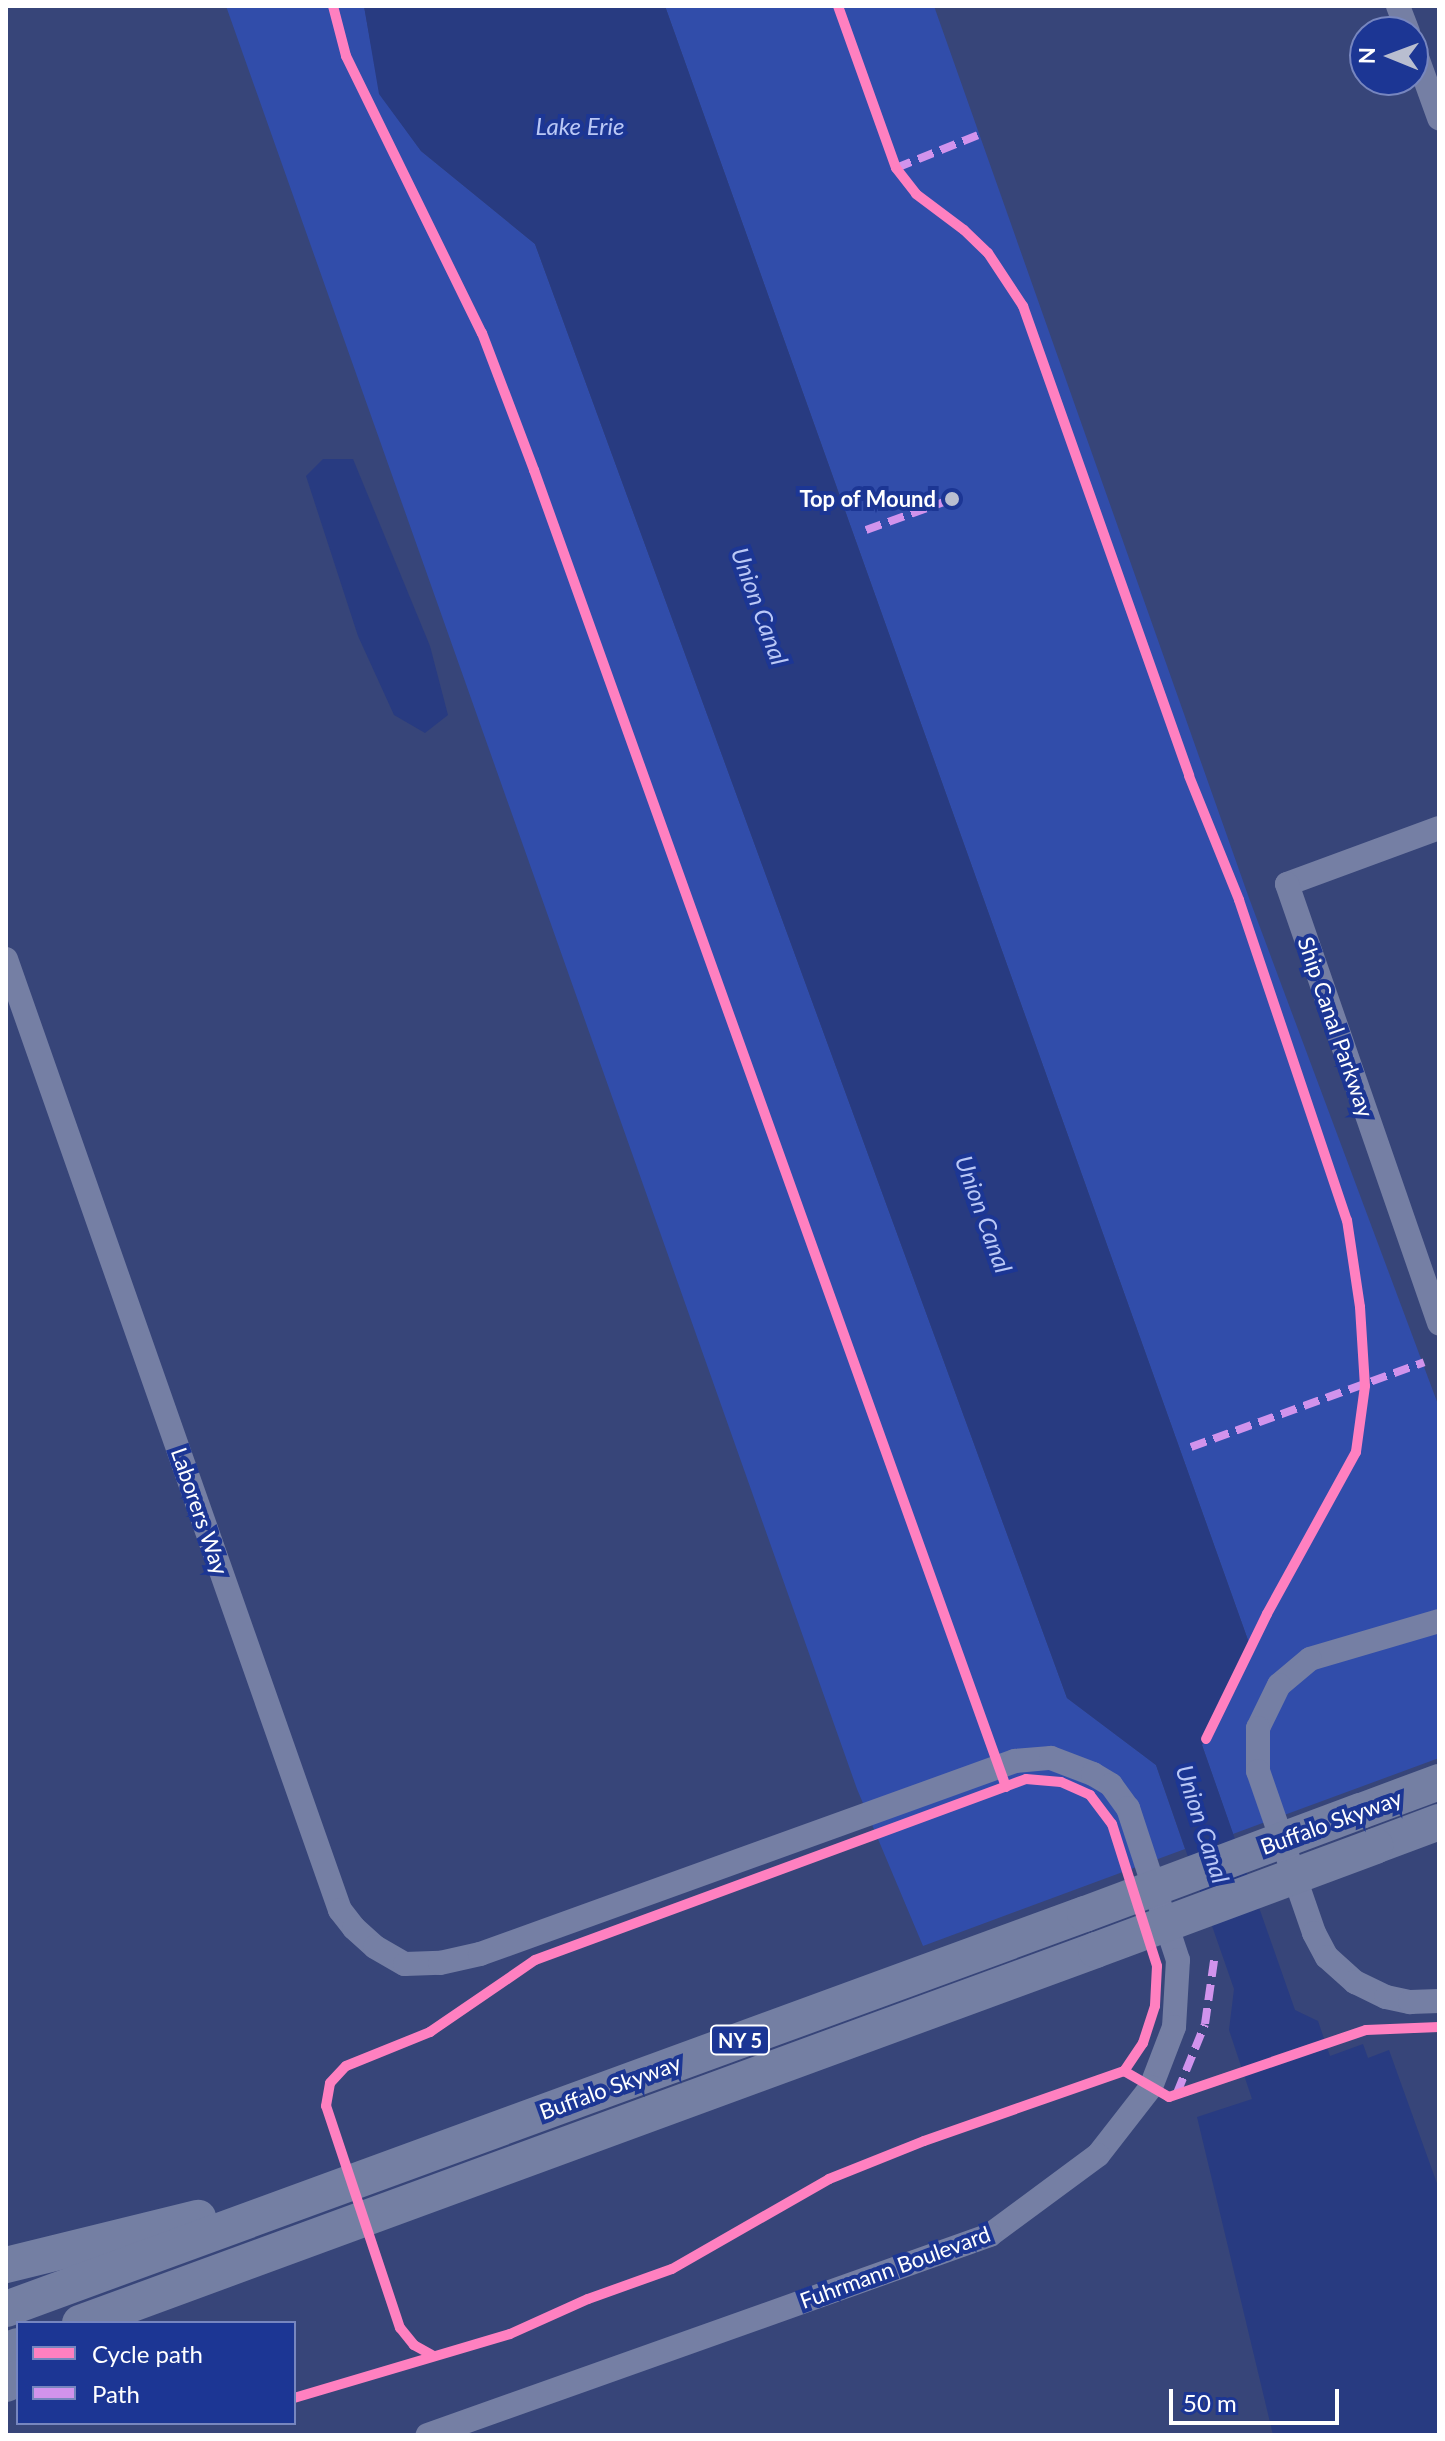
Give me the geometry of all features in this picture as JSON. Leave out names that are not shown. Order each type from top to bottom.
[{"type":"highway","name":"Buffalo Skyway","points":[[6,2309],[1439,1782]]},
{"type":"highway","name":"Buffalo Skyway","points":[[86,2321],[1439,1822]]},
{"type":"highway","points":[[6,2265],[219,2213],[302,2200]]},
{"type":"highway","points":[[149,2321],[314,2238]]},
{"type":"street","points":[[1429,90],[1439,118]]},
{"type":"street","name":"Ship Canal Parkway","points":[[1439,828],[1287,884],[1439,1323]]},
{"type":"street","name":"Laborers Way","points":[[6,959],[340,1910],[375,1947],[405,1964],[440,1963],[480,1954]]},
{"type":"street","points":[[1439,1621],[1310,1659],[1279,1685],[1258,1728],[1258,1771],[1314,1933],[1327,1957],[1355,1982],[1386,1997],[1410,2002],[1439,2001]]},
{"type":"street","name":"Fuhrmann Boulevard","points":[[428,2435],[990,2235],[1098,2155],[1151,2087],[1174,2027],[1178,1960],[1128,1808],[1111,1785],[1093,1774],[1071,1763],[1033,1758],[1007,1763],[480,1954]]},
{"type":"shaded area","points":[[226,6],[364,6],[380,94],[421,151],[535,244],[1067,1698],[1156,1765],[1185,1849],[923,1946],[857,1789]]},
{"type":"shaded area","points":[[665,6],[934,6],[1249,898],[1439,1407],[1439,1758],[1233,1834],[1202,1745],[1249,1643]]},
{"type":"water","name":"Lake Erie","points":[[364,6],[665,6],[1249,1643],[1202,1745],[1295,2010],[1318,2021],[1330,2056],[1363,2044],[1368,2058],[1389,2050],[1439,2189],[1439,2435],[1273,2435],[1197,2117],[1252,2099],[1229,2030],[1234,1989],[1156,1765],[1067,1698],[535,244],[421,151],[379,94]]},
{"type":"water","points":[[323,459],[353,459],[430,646],[448,715],[425,733],[394,715],[358,636],[306,476]]},
{"type":"marked path","points":[[896,168],[978,135]]},
{"type":"marked path","points":[[866,530],[952,499]]},
{"type":"marked path","points":[[1191,1447],[1424,1362]]},
{"type":"marked path","points":[[1177,2093],[1205,2024],[1215,1954]]},
{"type":"cycle path","points":[[333,6],[346,56],[482,333],[534,470],[1006,1787]]},
{"type":"cycle path","points":[[838,6],[896,168],[916,194],[964,230],[988,253],[1023,306],[1189,776],[1239,900],[1347,1220],[1360,1307],[1365,1386],[1356,1452],[1267,1614],[1206,1739]]},
{"type":"cycle path","points":[[432,2355],[414,2345],[400,2328],[326,2106],[330,2083],[346,2066],[430,2032],[535,1960],[1026,1779],[1061,1782],[1090,1795],[1112,1824],[1157,1966],[1155,2006],[1143,2043],[1124,2071]]},
{"type":"cycle path","points":[[296,2397],[510,2334],[588,2299],[672,2269],[829,2179],[924,2141],[1124,2071],[1169,2097],[1366,2030],[1439,2027]]},
{"type":"place","name":"Top of Mound","points":[[952,499]]},
{"type":"water label","name":"Union Canal","points":[[760,606]]},
{"type":"water label","name":"Union Canal","points":[[984,1214]]},
{"type":"water label","name":"Union Canal","points":[[1203,1824]]}]
